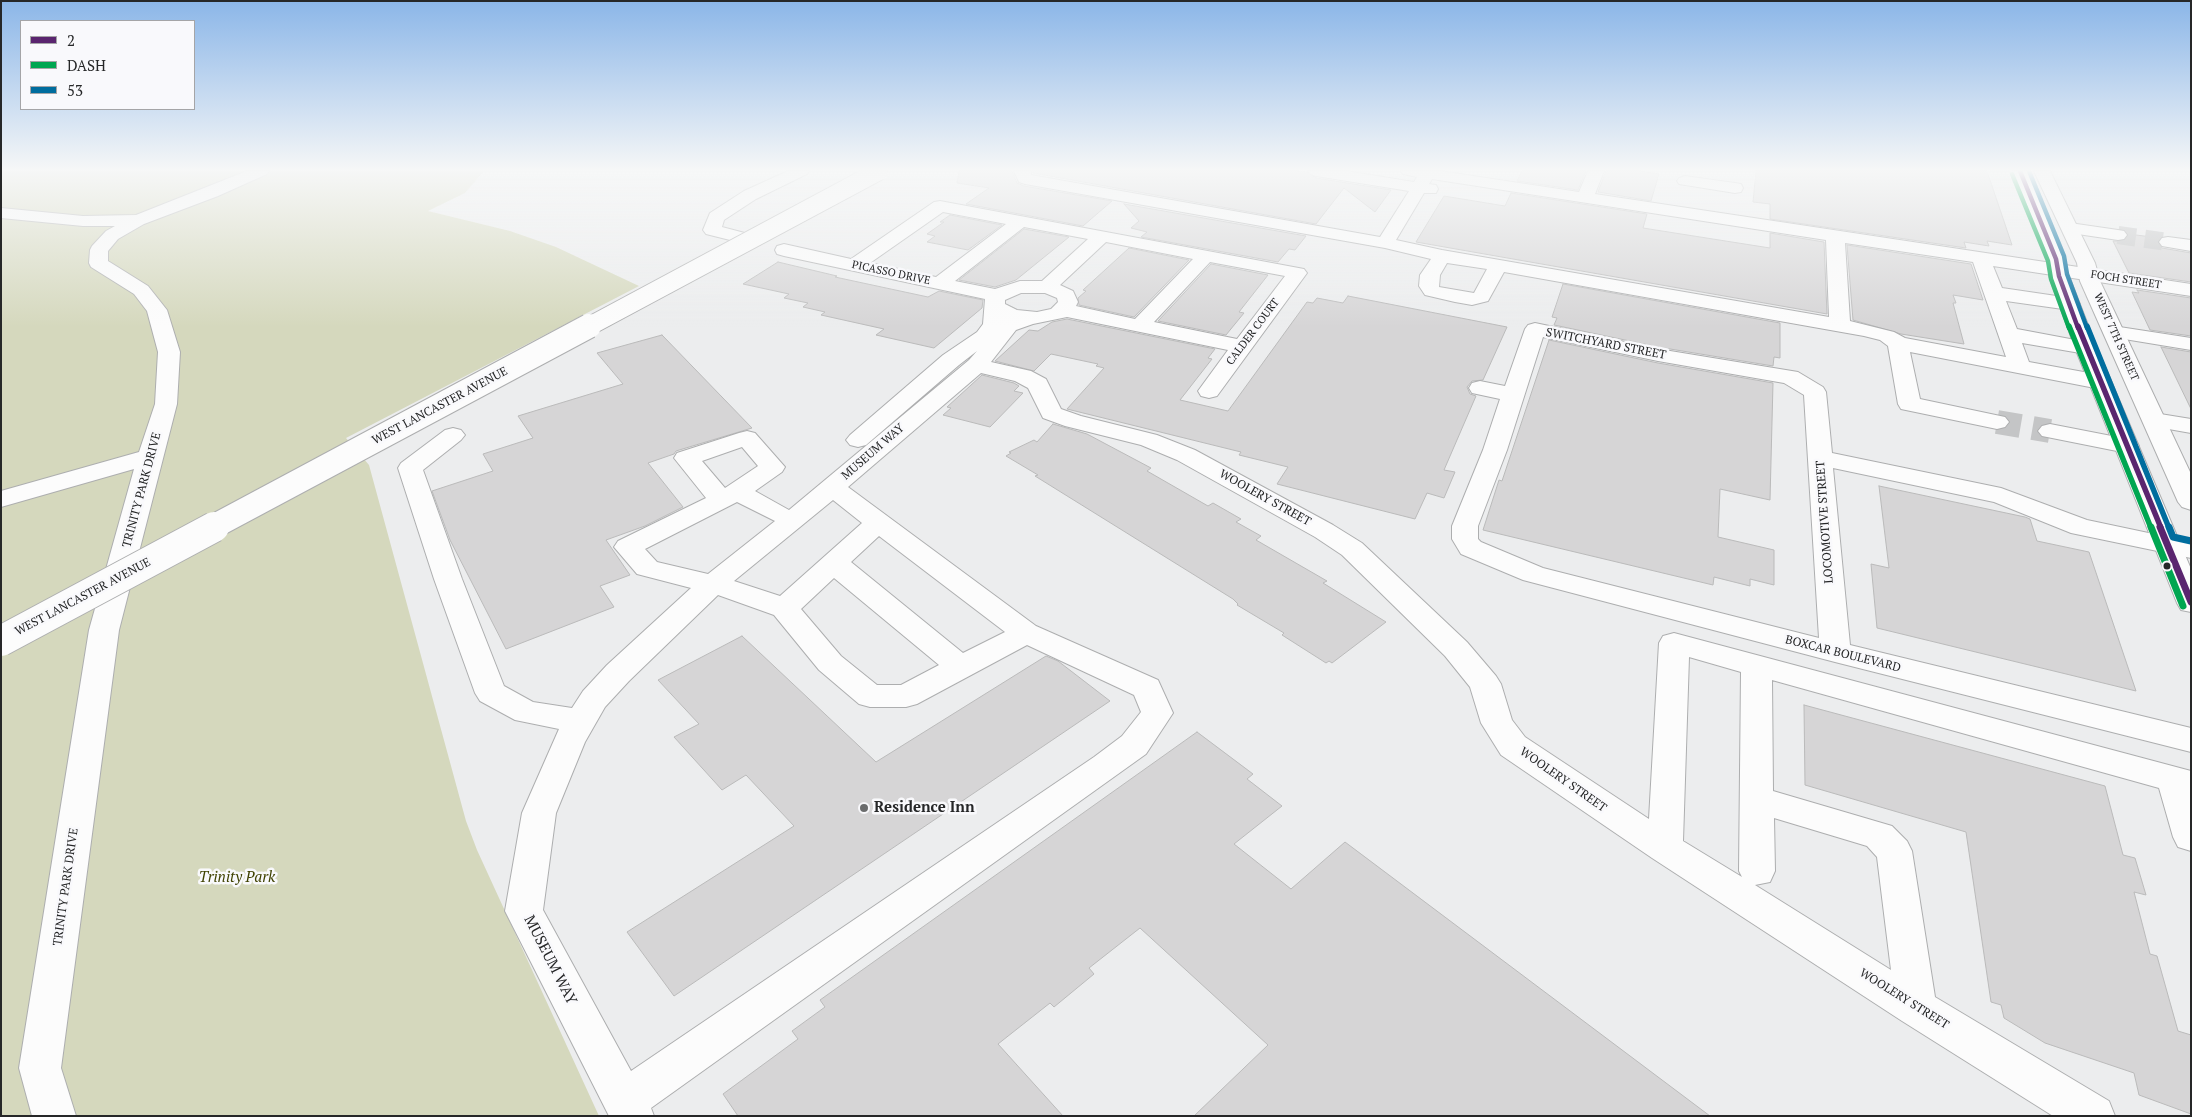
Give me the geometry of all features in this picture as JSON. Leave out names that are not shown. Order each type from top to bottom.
[{"type":"street","name":"TRINITY PARK DRIVE","points":[[54,1116],[40,1068],[104,630],[166,404],[170,352],[157,310],[141,290],[98,263],[99,250],[112,235],[133,223]]},
{"type":"street","points":[[714,223],[712,230],[750,240]]},
{"type":"street","name":"WEST LANCASTER AVENUE","points":[[1,641],[782,223]]},
{"type":"street","points":[[855,264],[915,223]]},
{"type":"street","points":[[940,283],[1019,223]]},
{"type":"street","points":[[1027,223],[1206,256]]},
{"type":"street","points":[[1274,223],[1386,243],[1442,256],[1840,325],[1887,336],[1898,344],[2100,382]]},
{"type":"street","points":[[1386,243],[1398,223]]},
{"type":"street","points":[[1712,223],[1836,244],[1840,325]]},
{"type":"street","name":"FOCH STREET","points":[[1745,223],[1836,244],[1896,236],[1981,258],[2191,290]]},
{"type":"street","points":[[2041,223],[2056,259],[2057,269],[2086,348],[2127,446],[2179,547],[2191,603]]},
{"type":"street","name":"WEST 7TH STREET","points":[[2068,223],[2113,332],[2188,491]]},
{"type":"street","points":[[2070,228],[2118,235]]},
{"type":"street","points":[[1047,287],[1102,236]]},
{"type":"street","points":[[2168,242],[2191,246]]},
{"type":"street","name":"PICASSO DRIVE","points":[[784,250],[940,283],[997,302],[1012,316],[1030,318]]},
{"type":"street","points":[[1139,326],[1206,256]]},
{"type":"street","name":"CALDER COURT","points":[[1206,256],[1297,273],[1209,391]]},
{"type":"street","points":[[1442,256],[1430,275],[1429,286],[1432,292],[1472,299],[1481,297],[1498,266]]},
{"type":"street","points":[[1981,258],[2020,368]]},
{"type":"street","points":[[997,302],[1009,290],[1020,287],[1047,287],[1059,290],[1066,295],[1068,302],[1064,310],[1057,314],[1030,318]]},
{"type":"street","points":[[1993,293],[2070,304]]},
{"type":"street","name":"MUSEUM WAY","points":[[628,1109],[524,911],[539,813],[569,741],[594,699],[618,673],[712,584],[799,493],[951,360],[984,336],[993,325],[997,302]]},
{"type":"street","points":[[1064,310],[1242,347]]},
{"type":"street","name":"MUSEUM WAY","points":[[712,584],[833,487],[976,365],[1009,326],[1030,318]]},
{"type":"street","name":"SWITCHYARD STREET","points":[[1498,561],[1471,548],[1465,539],[1464,526],[1494,450],[1535,330],[1658,355],[1790,377],[1815,392]]},
{"type":"street","points":[[2113,332],[2191,344]]},
{"type":"street","points":[[2007,334],[2086,348]]},
{"type":"street","points":[[1898,344],[1909,404],[1997,422]]},
{"type":"street","name":"WOOLERY STREET","points":[[976,365],[1023,376],[1038,384],[1051,413],[1073,421],[1150,440],[1186,455],[1324,531],[1352,550],[1456,648],[1484,684],[1497,723],[1513,746],[1665,848],[1916,1008],[2093,1116]]},
{"type":"street","points":[[1480,388],[1513,394]]},
{"type":"street","name":"LOCOMOTIVE STREET","points":[[1815,392],[1835,652]]},
{"type":"street","points":[[2154,420],[2191,426]]},
{"type":"street","points":[[2050,432],[2127,446]]},
{"type":"street","points":[[453,435],[410,468],[448,579],[491,693],[526,712],[580,721]]},
{"type":"street","points":[[1,499],[150,457]]},
{"type":"street","points":[[1820,458],[2000,496],[2080,526],[2179,547]]},
{"type":"street","points":[[628,1109],[1106,766],[1134,744],[1157,713],[1147,688],[1026,633],[878,523],[833,487]]},
{"type":"street","points":[[779,514],[729,496],[628,547],[647,568],[668,576],[712,584],[784,608],[830,663],[870,696],[906,696],[1026,633]]},
{"type":"street","points":[[784,608],[878,523]]},
{"type":"street","name":"BOXCAR BOULEVARD","points":[[1498,561],[1533,574],[1835,652],[2191,740]]},
{"type":"street","points":[[834,563],[961,667]]},
{"type":"street","points":[[1665,848],[1674,643],[2182,781],[2191,838]]},
{"type":"street","points":[[1756,666],[1757,871]]},
{"type":"street","points":[[1756,799],[1879,836],[1894,851],[1916,1008]]},
{"type":"green space","name":"Trinity Park","points":[[1,223],[478,223],[510,231],[556,247],[639,286],[346,438],[369,465],[466,821],[477,850],[599,1116],[1,1116]]},
{"type":"building","points":[[942,223],[992,223],[1002,225],[968,250],[927,242],[935,236],[927,234]]},
{"type":"building","points":[[1068,223],[1086,223],[1083,226]]},
{"type":"building","points":[[1137,223],[1233,223],[1306,236],[1295,250],[1289,249],[1278,262],[1141,237],[1147,232],[1131,228]]},
{"type":"building","points":[[1427,223],[1644,223],[1643,228],[1770,248],[1770,233],[1824,242],[1827,314],[1416,242]]},
{"type":"building","points":[[1798,223],[2005,223],[2012,245],[1987,241],[1989,246],[1964,242],[1966,248]]},
{"type":"building","points":[[1024,229],[1069,237],[1016,280],[995,287],[959,280]]},
{"type":"building","points":[[2128,234],[2160,238],[2157,242],[2162,248],[2191,253],[2191,282],[2129,273],[2113,241],[2124,241]]},
{"type":"building","points":[[1847,245],[1971,264],[1983,300],[1953,295],[1956,303],[1953,303],[1964,344],[1901,334],[1853,320]]},
{"type":"building","points":[[1129,248],[1189,260],[1134,317],[1079,305],[1078,298],[1086,291],[1083,290]]},
{"type":"building","points":[[778,262],[837,276],[835,277],[928,297],[939,291],[983,300],[982,308],[934,348],[876,335],[884,329],[821,315],[825,312],[803,307],[808,303],[784,298],[789,294],[743,284]]},
{"type":"building","points":[[1211,264],[1268,275],[1239,312],[1244,313],[1226,335],[1158,321]]},
{"type":"building","points":[[1563,284],[1780,323],[1780,358],[1774,357],[1773,366],[1658,347],[1554,325],[1557,318],[1552,317]]},
{"type":"building","points":[[2137,290],[2191,298],[2191,336],[2150,330],[2132,292],[2139,293]]},
{"type":"building","points":[[1348,296],[1507,327],[1483,380],[1472,381],[1467,387],[1470,394],[1476,396],[1444,470],[1455,472],[1444,498],[1427,493],[1415,519],[1277,484],[1288,467],[1239,455],[1241,452],[1067,409],[1104,368],[1096,366],[1098,364],[1051,354],[1034,371],[995,361],[1029,330],[1038,331],[1052,322],[1067,319],[1215,349],[1208,358],[1212,359],[1180,400],[1228,411],[1307,302],[1313,303],[1317,298],[1343,303]]},
{"type":"building","points":[[662,335],[752,428],[676,451],[674,454],[648,463],[683,507],[645,526],[606,540],[630,575],[600,586],[614,607],[506,649],[450,540],[432,491],[493,471],[483,454],[533,438],[518,416],[623,384],[597,353]]},
{"type":"building","points":[[1549,340],[1658,363],[1773,383],[1770,500],[1720,489],[1718,537],[1774,550],[1774,585],[1750,579],[1750,586],[1714,577],[1713,585],[1483,530],[1499,480],[1502,481]]},
{"type":"building","points":[[2161,347],[2191,352],[2191,409]]},
{"type":"building","points":[[982,375],[1014,383],[1019,386],[1014,391],[1023,393],[990,427],[943,415],[951,408],[947,407]]},
{"type":"building","points":[[1053,424],[1087,434],[1151,468],[1147,471],[1208,506],[1213,503],[1241,519],[1236,522],[1261,536],[1256,540],[1327,581],[1323,583],[1386,622],[1332,663],[1329,661],[1326,663],[1282,635],[1284,633],[1237,605],[1233,599],[1006,456],[1011,453],[1009,452],[1034,440],[1037,442]]},
{"type":"building","points":[[1879,486],[2025,517],[2030,519],[2037,541],[2089,552],[2136,691],[1877,628],[1871,564],[1889,568]]},
{"type":"building","name":"Residence Inn","points":[[742,636],[876,762],[1046,656],[1058,661],[1110,701],[674,996],[627,932],[794,826],[746,775],[722,790],[674,737],[699,724],[658,680]]},
{"type":"building","points":[[1804,705],[2105,786],[2123,855],[2135,858],[2146,895],[2134,892],[2150,954],[2157,956],[2178,1031],[2191,1035],[2191,1114],[2139,1095],[2134,1073],[2045,1043],[2004,1018],[2001,1005],[1991,1002],[1966,832],[1805,785]]},
{"type":"building","points":[[1197,732],[1253,774],[1247,779],[1282,806],[1234,844],[1291,889],[1345,842],[1710,1116],[1194,1116],[1268,1045],[1140,928],[1089,968],[1094,974],[1054,1007],[1050,1003],[998,1044],[1063,1116],[738,1116],[723,1094],[798,1039],[792,1031],[825,1007],[820,1000]]},
{"type":"tunnel","points":[[2118,235],[2168,242]]},
{"type":"tunnel","points":[[1997,422],[2050,431]]},
{"type":"transit line","name":"DASH","points":[[2032,223],[2048,261],[2051,279],[2078,351],[2183,606]]},
{"type":"transit line","name":"2","points":[[2041,223],[2056,259],[2059,276],[2086,348],[2191,602]]},
{"type":"transit line","name":"53","points":[[2050,223],[2064,256],[2067,274],[2094,345],[2173,537],[2191,541]]},
{"type":"place","name":"Residence Inn","points":[[864,808]]}]
